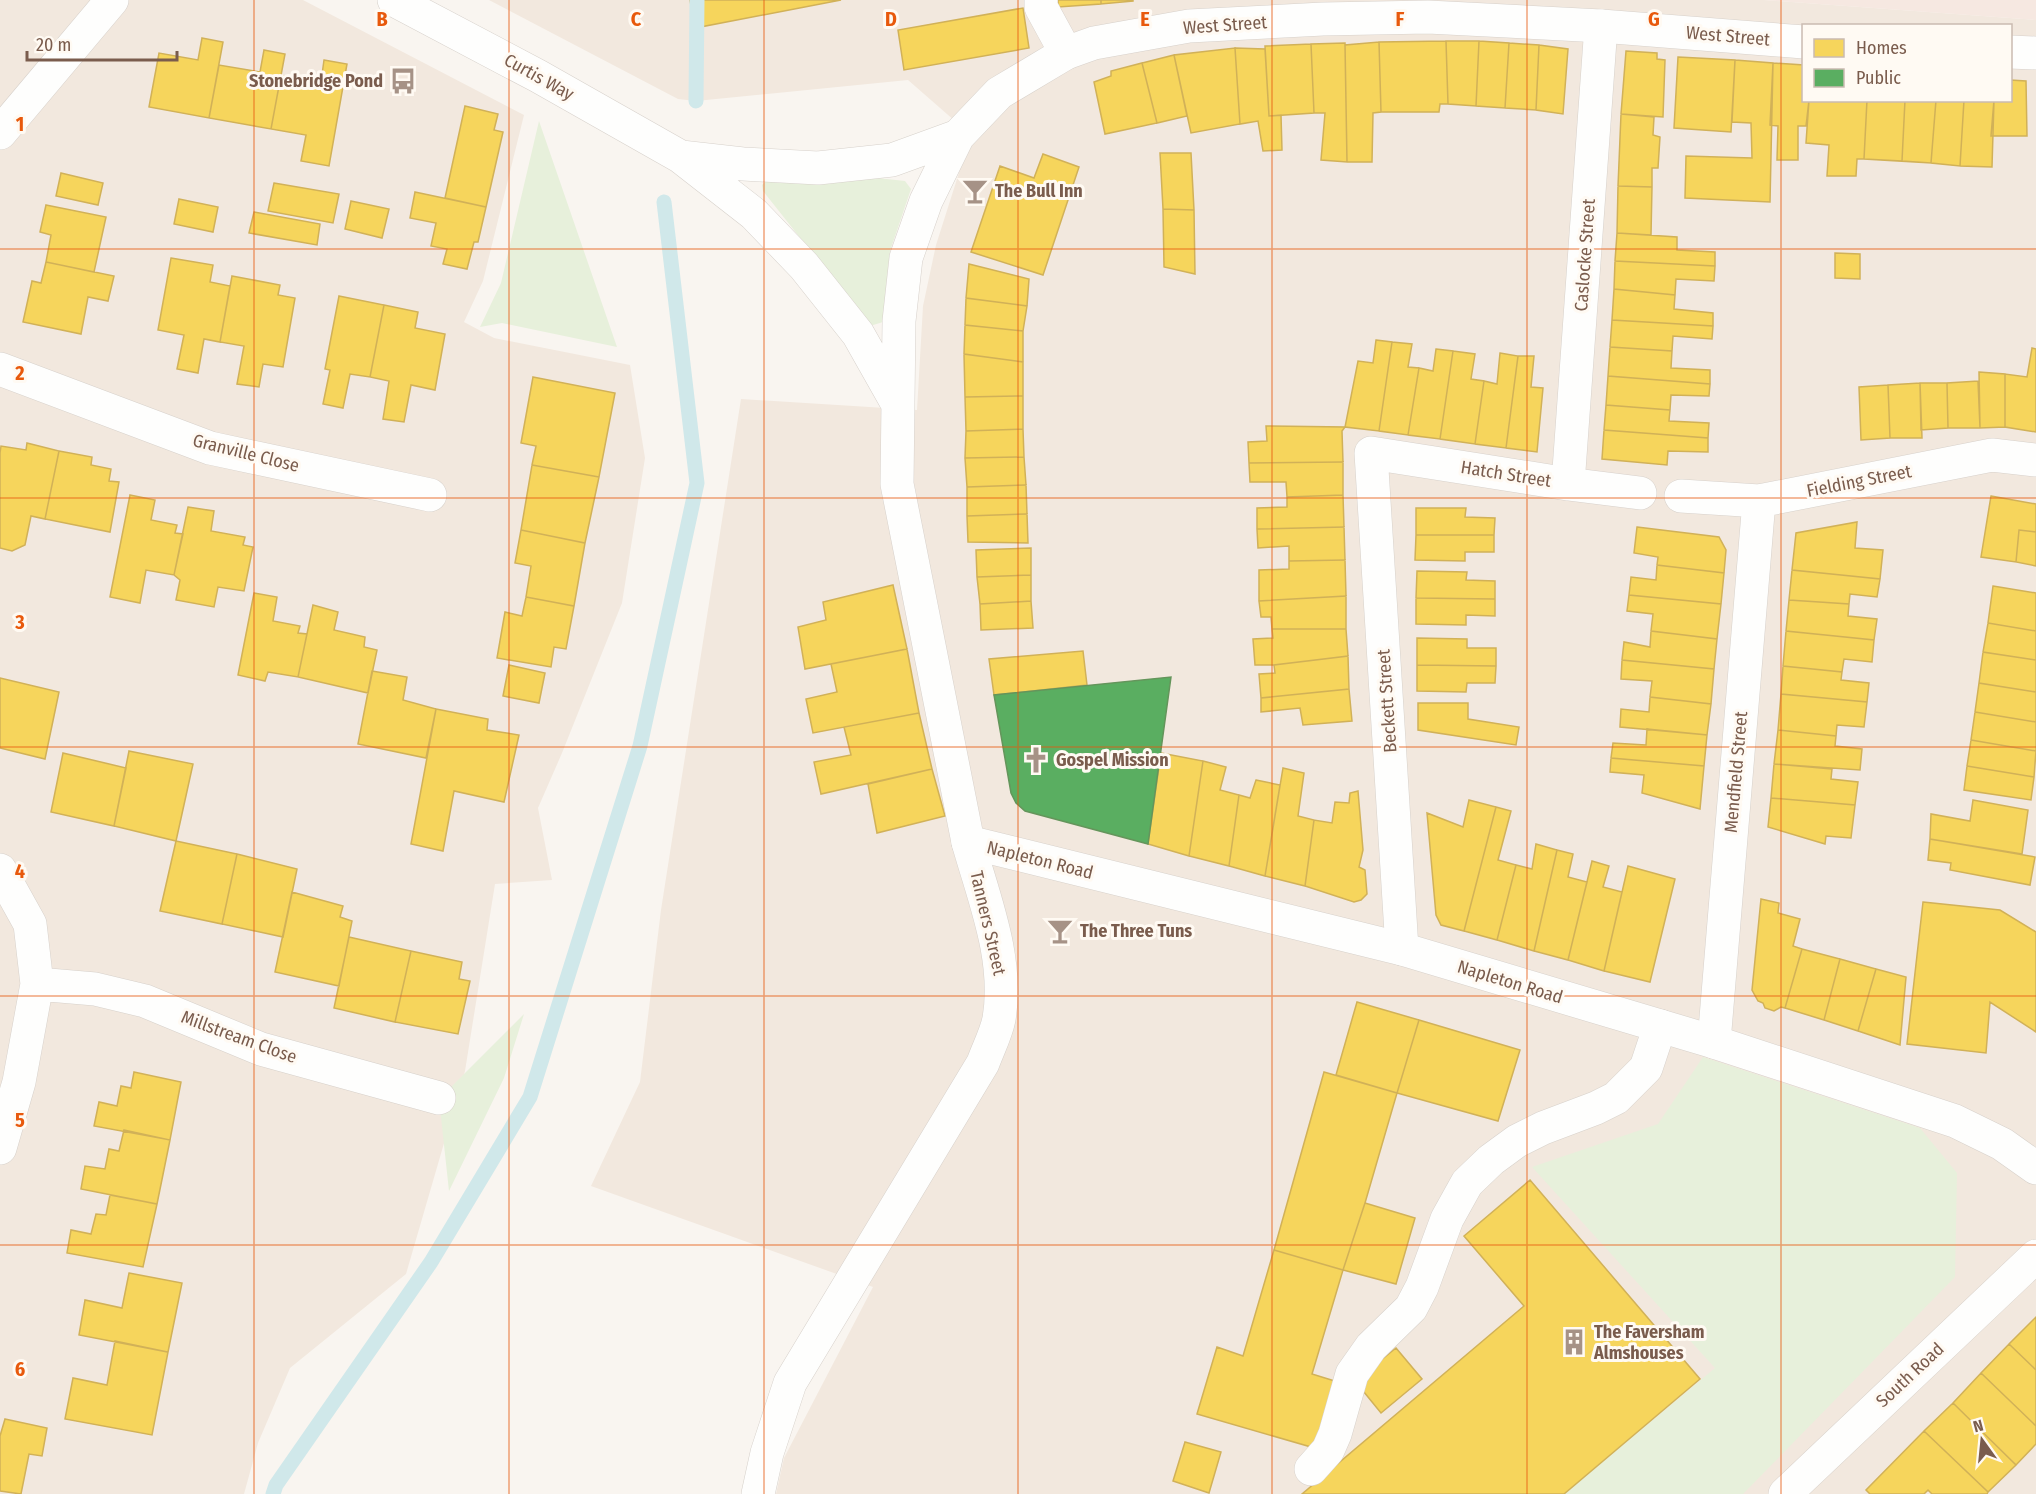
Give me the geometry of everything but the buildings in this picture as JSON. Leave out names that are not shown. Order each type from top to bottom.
[{"type":"street","points":[[0,133],[112,0]]},
{"type":"street","name":"Curtis Way","points":[[394,0],[538,76],[681,157]]},
{"type":"street","points":[[1041,0],[1041,7],[1066,53]]},
{"type":"street","name":"West Street","points":[[898,405],[899,321],[906,258],[926,201],[958,136],[999,93],[1066,53],[1094,43],[1200,26],[1428,17],[1601,26],[1802,42]]},
{"type":"street","name":"Caslocke Street","points":[[1568,484],[1601,26]]},
{"type":"street","points":[[2012,52],[2036,53]]},
{"type":"street","points":[[681,157],[743,164],[818,168],[892,160],[958,136]]},
{"type":"street","points":[[681,157],[754,214],[804,266],[858,334],[898,405]]},
{"type":"street","name":"Granville Close","points":[[0,369],[210,448],[430,495]]},
{"type":"street","name":"Tanners Street","points":[[758,1494],[767,1453],[790,1383],[983,1063],[999,1021],[1002,986],[999,953],[968,842],[897,484],[898,405]]},
{"type":"street","name":"Hatch Street","points":[[1371,453],[1640,493]]},
{"type":"street","name":"Beckett Street","points":[[1371,453],[1402,949]]},
{"type":"street","name":"Fielding Street","points":[[1681,496],[1758,501],[1992,455],[2036,460]]},
{"type":"street","name":"Mendfield Street","points":[[1714,1042],[1758,501]]},
{"type":"street","name":"Napleton Road","points":[[968,842],[1402,949],[1714,1042],[1955,1121],[2002,1144],[2036,1168]]},
{"type":"street","points":[[0,870],[30,924],[37,984],[19,1082],[0,1148]]},
{"type":"street","name":"Millstream Close","points":[[37,984],[95,989],[145,1001],[261,1049],[439,1098]]},
{"type":"street","points":[[1311,1468],[1328,1450],[1335,1434],[1352,1374],[1371,1347],[1411,1308],[1422,1287],[1447,1219],[1467,1183],[1491,1160],[1517,1141],[1616,1098],[1646,1068],[1660,1026]]},
{"type":"street","name":"South Road","points":[[1785,1494],[2036,1256]]},
{"type":"shaded area","points":[[0,0],[303,0],[524,115],[483,281],[464,322],[494,338],[630,365],[645,458],[622,603],[538,808],[552,880],[495,884],[465,1071],[406,1274],[290,1368],[258,1443],[244,1494],[0,1494]]},
{"type":"shaded area","points":[[489,0],[1764,0],[2036,20],[2036,1494],[776,1494],[784,1458],[873,1287],[591,1186],[640,1082],[661,910],[741,399],[917,410],[923,306],[936,245],[971,135],[908,80],[696,101],[678,99]]},
{"type":"shaded area","points":[[1764,0],[2036,0],[2036,20]]},
{"type":"green space","points":[[539,121],[617,347],[502,323],[480,327],[501,283]]},
{"type":"green space","points":[[868,177],[905,181],[911,189],[890,251],[883,322],[870,326],[763,191],[762,185],[768,179]]},
{"type":"green space","points":[[524,1014],[504,1078],[449,1191],[439,1099]]},
{"type":"green space","points":[[1703,1057],[1920,1128],[1957,1173],[1955,1277],[1743,1494],[1564,1494],[1715,1368],[1532,1167],[1658,1124]]},
{"type":"waterway","points":[[696,101],[697,0]]},
{"type":"waterway","points":[[273,1494],[276,1485],[431,1262],[530,1097],[640,746],[697,483],[664,202]]},
{"type":"place","name":"Stonebridge Pond","points":[[403,81]]},
{"type":"place","name":"The Bull Inn","points":[[975,191]]},
{"type":"place","name":"Gospel Mission","points":[[1036,760]]},
{"type":"place","name":"The Three Tuns","points":[[1060,931]]},
{"type":"place","name":"The Faversham Almshouses","points":[[1574,1342]]}]
